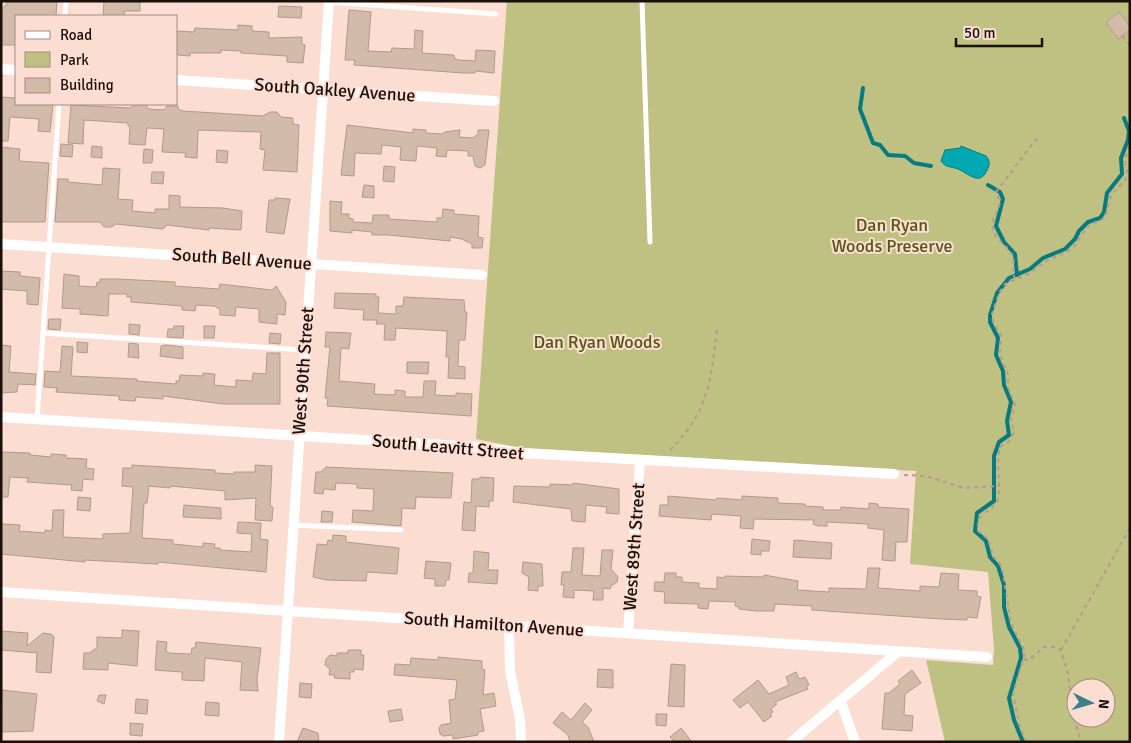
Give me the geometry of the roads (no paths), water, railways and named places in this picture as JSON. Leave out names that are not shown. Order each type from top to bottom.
[{"type":"street","name":"West 90th Street","points":[[279,742],[329,2]]},
{"type":"street","points":[[1,69],[15,70]]},
{"type":"street","name":"South Oakley Avenue","points":[[178,80],[494,101]]},
{"type":"street","name":"South Bell Avenue","points":[[1,244],[482,275]]},
{"type":"street","name":"South Leavitt Street","points":[[1,417],[476,447],[522,454],[894,474]]},
{"type":"street","name":"West 89th Street","points":[[628,633],[640,460]]},
{"type":"street","name":"South Hamilton Avenue","points":[[1,592],[987,657]]},
{"type":"street","points":[[509,625],[510,671],[520,718],[521,742]]},
{"type":"street","points":[[792,742],[899,651]]},
{"type":"street","points":[[841,702],[855,742]]},
{"type":"lane","points":[[65,15],[66,1]]},
{"type":"lane","points":[[642,1],[650,242]]},
{"type":"lane","points":[[329,2],[496,14]]},
{"type":"lane","points":[[37,419],[59,105]]},
{"type":"lane","points":[[43,333],[304,350]]},
{"type":"lane","points":[[293,525],[402,530]]},
{"type":"water","points":[[961,146],[986,156],[989,166],[981,178],[946,166],[941,161],[945,150],[960,148]]},
{"type":"waterway","points":[[863,88],[860,109],[873,143],[880,145],[888,155],[905,156],[914,163],[931,166]]},
{"type":"waterway","points":[[1023,742],[1014,720],[1009,698],[1021,658],[1020,648],[1009,627],[1004,607],[1004,585],[998,566],[990,557],[986,541],[975,531],[977,513],[994,501],[994,456],[999,442],[1009,435],[1007,421],[1011,402],[1004,385],[1003,371],[996,355],[998,338],[990,322],[990,315],[997,293],[1009,278],[1030,269],[1043,258],[1065,249],[1088,222],[1100,218],[1104,212],[1107,193],[1122,174],[1121,158],[1128,140],[1129,131],[1124,118]]},
{"type":"waterway","points":[[988,185],[1000,192],[1003,199],[996,226],[1004,242],[1015,254],[1017,275]]},
{"type":"park label","name":"Dan Ryan Woods Preserve","points":[[892,235]]},
{"type":"park label","name":"Dan Ryan Woods","points":[[597,342]]}]
